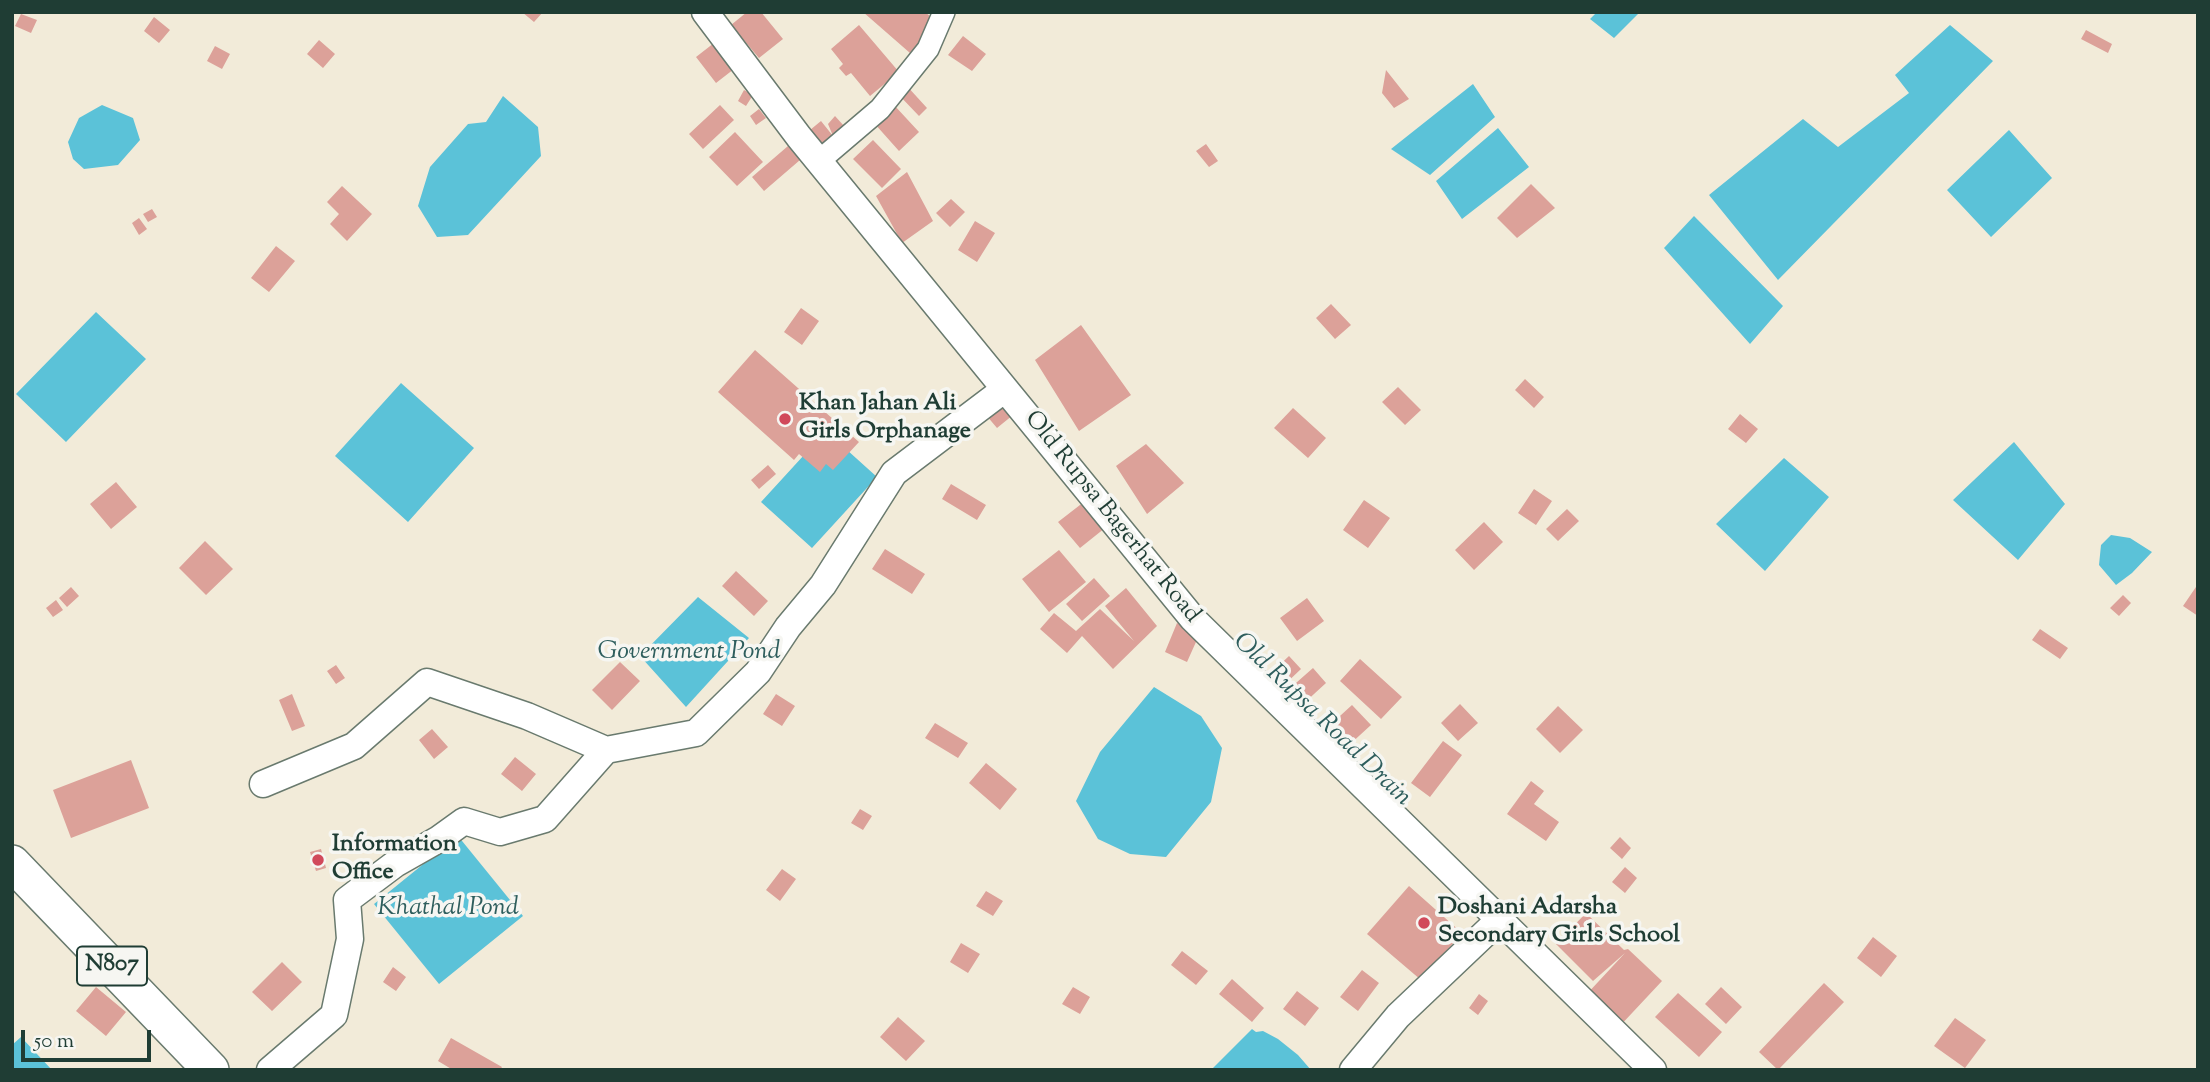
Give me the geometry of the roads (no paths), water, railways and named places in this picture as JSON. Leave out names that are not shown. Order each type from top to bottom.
[{"type":"highway","name":"N807","points":[[12,863],[211,1070]]},
{"type":"street","name":"Old Rupsa Bagerhat Road","points":[[705,12],[819,161],[1193,620],[1653,1070]]},
{"type":"street","points":[[819,161],[880,109],[928,49],[944,12]]},
{"type":"street","points":[[263,784],[354,746],[427,682],[527,716],[606,750],[696,733],[758,672],[788,627],[822,585],[894,473],[1005,389]]},
{"type":"street","points":[[270,1070],[334,1015],[350,939],[347,900],[395,864],[464,821],[500,832],[545,819],[606,750]]},
{"type":"street","points":[[1353,1070],[1398,1016],[1497,922]]},
{"type":"water","points":[[1597,12],[1640,12],[1614,38],[1590,19]]},
{"type":"water","points":[[1950,25],[1993,61],[1778,280],[1709,195],[1803,119],[1838,147],[1909,93],[1895,75]]},
{"type":"water","points":[[1473,84],[1495,117],[1430,175],[1391,149]]},
{"type":"water","points":[[503,96],[538,127],[541,156],[468,235],[437,237],[418,206],[430,167],[468,124],[486,122]]},
{"type":"water","points":[[102,105],[133,118],[140,140],[118,165],[84,169],[73,159],[68,142],[79,118]]},
{"type":"water","points":[[1498,128],[1529,167],[1462,219],[1436,181]]},
{"type":"water","points":[[2009,130],[2052,178],[1991,237],[1947,190]]},
{"type":"water","points":[[1694,216],[1783,306],[1750,344],[1664,248]]},
{"type":"water","points":[[96,312],[146,359],[66,442],[16,394]]},
{"type":"water","points":[[401,383],[474,448],[408,522],[335,456]]},
{"type":"water","points":[[826,431],[877,477],[812,548],[761,502]]},
{"type":"water","points":[[2014,442],[2065,504],[2018,560],[1953,500]]},
{"type":"water","points":[[1784,458],[1829,497],[1765,571],[1716,524]]},
{"type":"water","points":[[2111,535],[2130,538],[2152,552],[2116,585],[2099,565],[2101,545]]},
{"type":"water","name":"Government Pond","points":[[698,597],[749,638],[686,707],[640,656]]},
{"type":"water","points":[[1154,687],[1201,716],[1222,748],[1211,802],[1166,857],[1130,854],[1098,839],[1076,801],[1100,752]]},
{"type":"water","name":"Khathal Pond","points":[[458,836],[523,916],[439,984],[374,904]]},
{"type":"water","points":[[1252,1029],[1278,1039],[1311,1070],[1211,1070]]},
{"type":"water","points":[[21,1037],[52,1070],[12,1070],[12,1045]]},
{"type":"place","name":"Khan Jahan Ali Girls Orphanage","points":[[785,419]]},
{"type":"place","name":"Information Office","points":[[318,860]]},
{"type":"place","name":"Doshani Adarsha Secondary Girls School","points":[[1424,923]]},
{"type":"water label","name":"Old Rupsa Road Drain","points":[[1321,721]]}]
